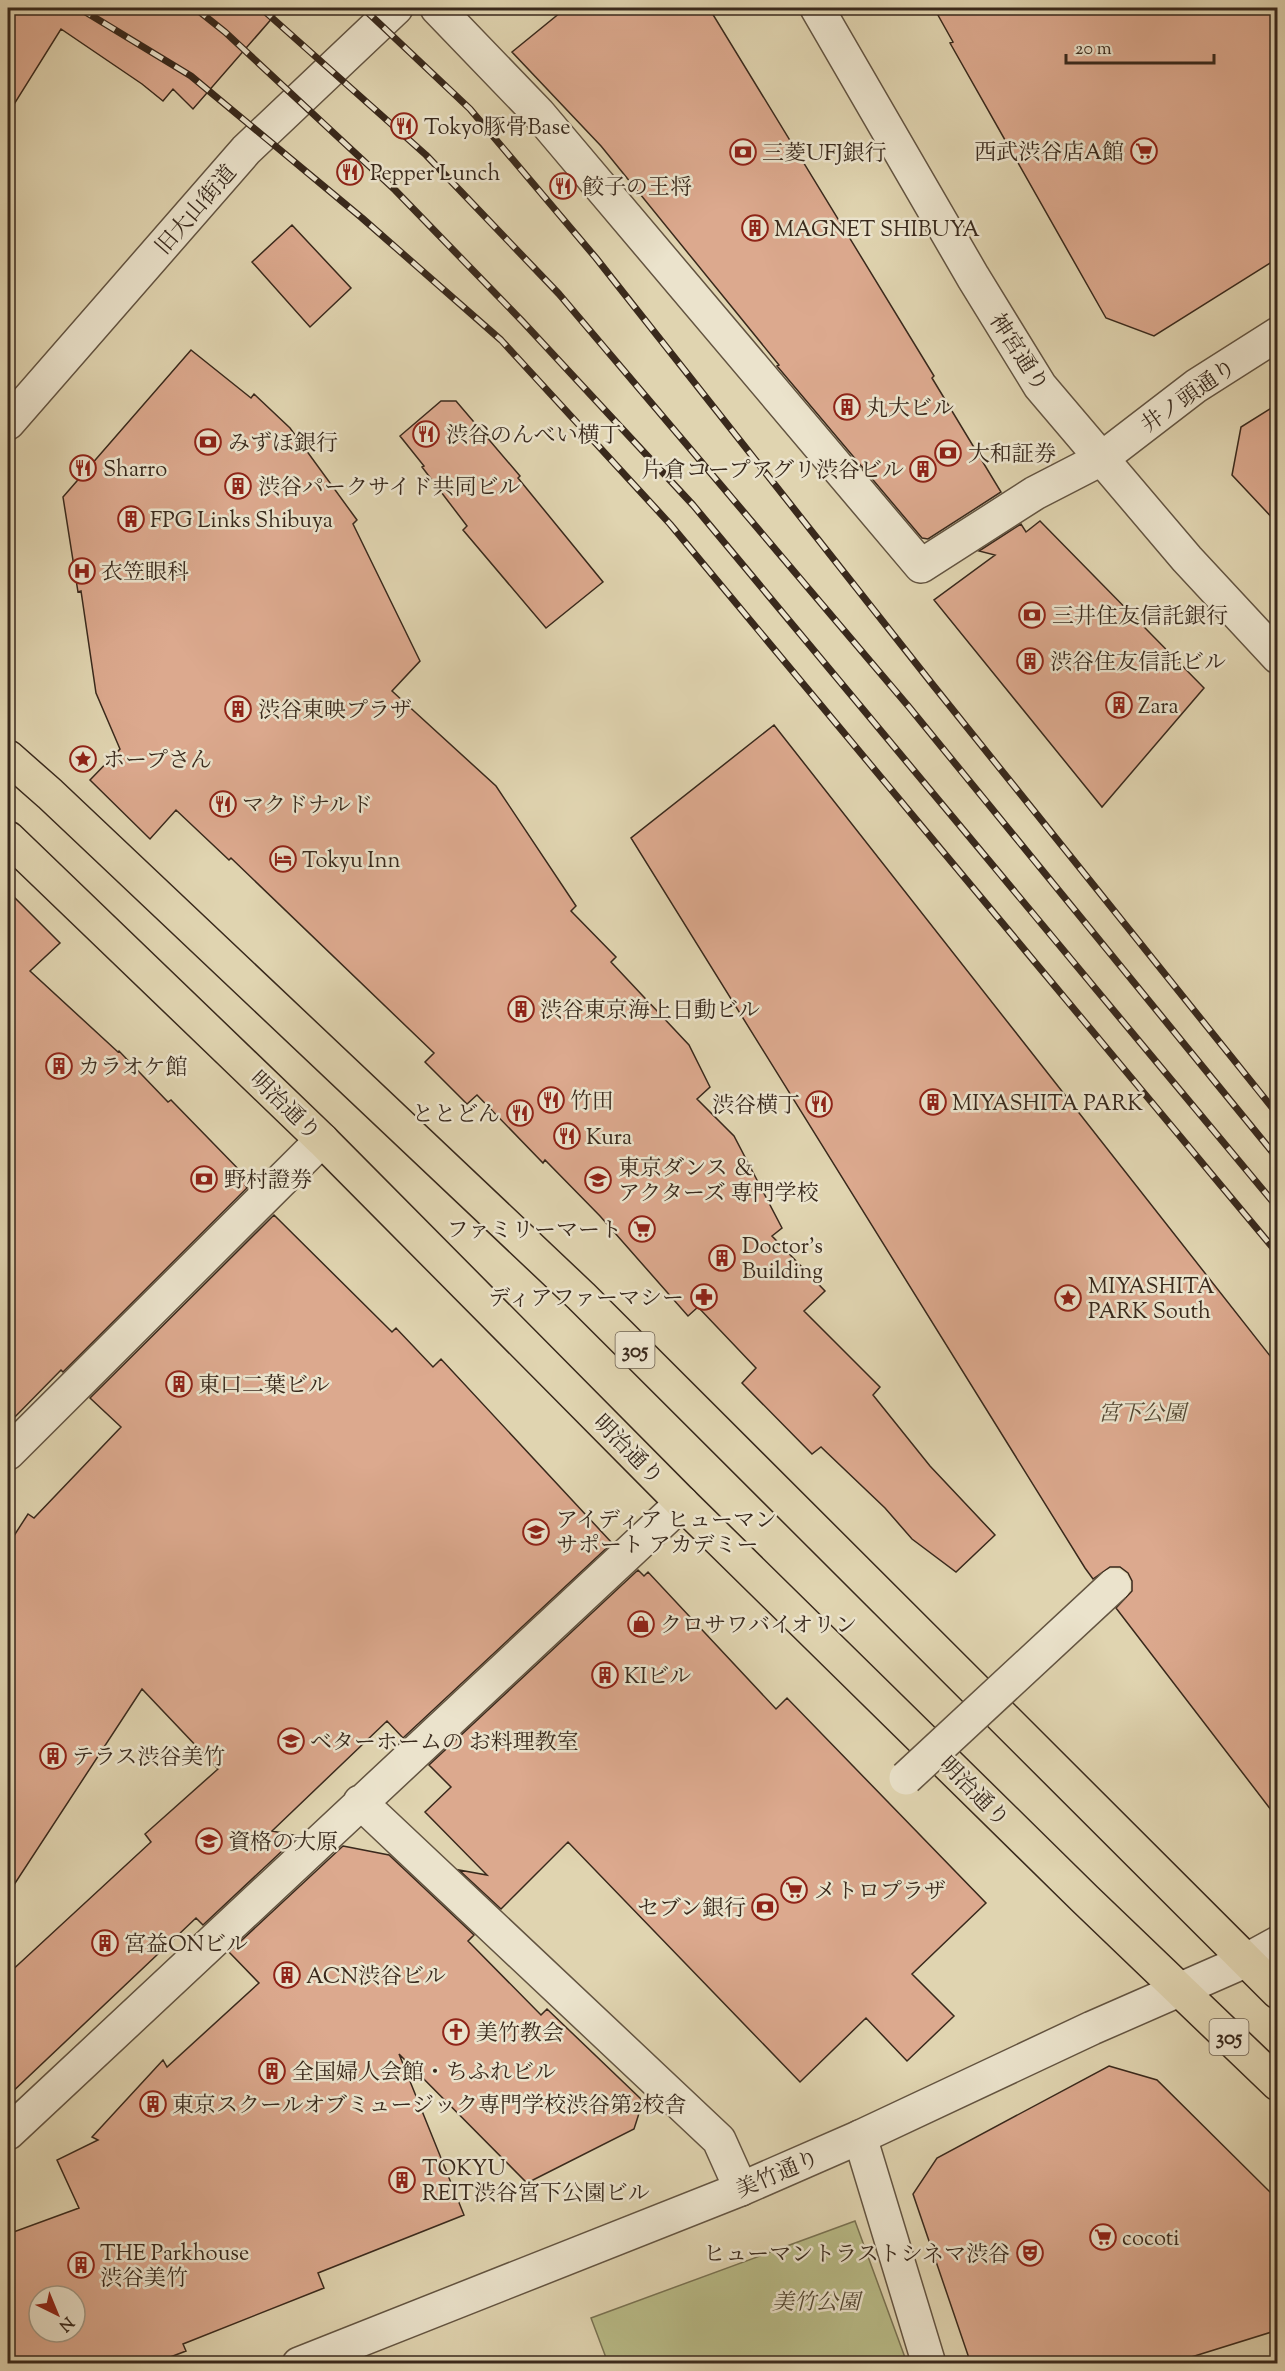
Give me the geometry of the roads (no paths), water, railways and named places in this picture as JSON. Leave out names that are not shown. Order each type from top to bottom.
[{"type":"main road","name":"305","points":[[8,757],[50,794],[580,1296],[1278,1992]]},
{"type":"main road","name":"明治通り","points":[[8,838],[322,1140],[682,1503],[1278,2084]]},
{"type":"street","name":"旧大山街道","points":[[8,423],[246,150],[396,8]]},
{"type":"street","name":"井ノ頭通り","points":[[437,8],[539,114],[921,566],[1035,493],[1101,459],[1196,386],[1278,334]]},
{"type":"street","name":"神宮通り","points":[[817,8],[973,277],[1040,386],[1187,558],[1278,657]]},
{"type":"street","points":[[8,1453],[322,1140]]},
{"type":"street","points":[[8,2133],[682,1503]]},
{"type":"street","points":[[906,1778],[1114,1585]]},
{"type":"street","points":[[360,1802],[719,2140],[741,2188]]},
{"type":"street","name":"美竹通り","points":[[299,2364],[741,2188],[860,2137],[1092,2028],[1245,1961],[1278,1943]]},
{"type":"street","points":[[860,2137],[929,2364]]},
{"type":"railway","points":[[79,8],[191,76],[362,218],[501,340],[670,524],[1278,1254]]},
{"type":"railway","points":[[195,8],[225,32],[395,190],[523,322],[693,505],[1278,1208]]},
{"type":"railway","points":[[261,8],[426,155],[559,294],[909,707],[1278,1159]]},
{"type":"railway","points":[[363,8],[470,109],[596,258],[933,685],[1278,1115]]},
{"type":"place","name":"Tokyo豚骨Base","points":[[404,126]]},
{"type":"place","name":"西武渋谷店A館","points":[[1144,151]]},
{"type":"place","name":"三菱UFJ銀行","points":[[743,152]]},
{"type":"place","name":"Pepper Lunch","points":[[350,172]]},
{"type":"place","name":"餃子の王将","points":[[563,186]]},
{"type":"place","name":"MAGNET SHIBUYA","points":[[755,228]]},
{"type":"place","name":"丸大ビル","points":[[847,407]]},
{"type":"place","name":"渋谷のんべい横丁","points":[[426,434]]},
{"type":"place","name":"みずほ銀行","points":[[208,442]]},
{"type":"place","name":"大和証券","points":[[948,453]]},
{"type":"place","name":"Sharro","points":[[83,468]]},
{"type":"place","name":"片倉コープアグリ渋谷ビル","points":[[923,469]]},
{"type":"place","name":"渋谷パークサイド共同ビル","points":[[238,486]]},
{"type":"place","name":"FPG Links Shibuya","points":[[131,519]]},
{"type":"place","name":"衣笠眼科","points":[[82,571]]},
{"type":"place","name":"三井住友信託銀行","points":[[1032,615]]},
{"type":"place","name":"渋谷住友信託ビル","points":[[1030,661]]},
{"type":"place","name":"Zara","points":[[1119,705]]},
{"type":"place","name":"渋谷東映プラザ","points":[[238,709]]},
{"type":"place","name":"ホープさん","points":[[83,759]]},
{"type":"place","name":"マクドナルド","points":[[223,804]]},
{"type":"place","name":"Tokyu Inn","points":[[283,859]]},
{"type":"place","name":"渋谷東京海上日動ビル","points":[[521,1009]]},
{"type":"place","name":"カラオケ館","points":[[59,1066]]},
{"type":"place","name":"竹田","points":[[551,1100]]},
{"type":"place","name":"MIYASHITA PARK","points":[[933,1102]]},
{"type":"place","name":"渋谷横丁","points":[[819,1104]]},
{"type":"place","name":"ととどん","points":[[520,1113]]},
{"type":"place","name":"Kura","points":[[567,1136]]},
{"type":"place","name":"野村證券","points":[[204,1179]]},
{"type":"place","name":"東京ダンス ＆ アクターズ 専門学校","points":[[598,1180]]},
{"type":"place","name":"ファミリーマート","points":[[642,1229]]},
{"type":"place","name":"Doctor's Building","points":[[722,1258]]},
{"type":"place","name":"ディアファーマシー","points":[[704,1297]]},
{"type":"place","name":"MIYASHITA PARK South","points":[[1068,1298]]},
{"type":"place","name":"東口二葉ビル","points":[[179,1384]]},
{"type":"place","name":"アイディア ヒューマン サポート アカデミー","points":[[536,1532]]},
{"type":"place","name":"クロサワバイオリン","points":[[641,1624]]},
{"type":"place","name":"KIビル","points":[[605,1675]]},
{"type":"place","name":"ベターホームの お料理教室","points":[[291,1741]]},
{"type":"place","name":"テラス渋谷美竹","points":[[53,1756]]},
{"type":"place","name":"資格の大原","points":[[209,1841]]},
{"type":"place","name":"メトロプラザ","points":[[794,1890]]},
{"type":"place","name":"セブン銀行","points":[[765,1907]]},
{"type":"place","name":"宮益ONビル","points":[[105,1943]]},
{"type":"place","name":"ACN渋谷ビル","points":[[287,1975]]},
{"type":"place","name":"美竹教会","points":[[456,2032]]},
{"type":"place","name":"全国婦人会館・ちふれビル","points":[[272,2071]]},
{"type":"place","name":"東京スクールオブミュージック専門学校渋谷第2校舎","points":[[153,2104]]},
{"type":"place","name":"TOKYU REIT渋谷宮下公園ビル","points":[[402,2180]]},
{"type":"place","name":"cocoti","points":[[1103,2237]]},
{"type":"place","name":"ヒューマントラストシネマ渋谷","points":[[1030,2253]]},
{"type":"place","name":"THE Parkhouse 渋谷美竹","points":[[81,2265]]},
{"type":"park label","name":"宮下公園","points":[[1142,1412]]},
{"type":"park label","name":"美竹公園","points":[[816,2301]]}]
